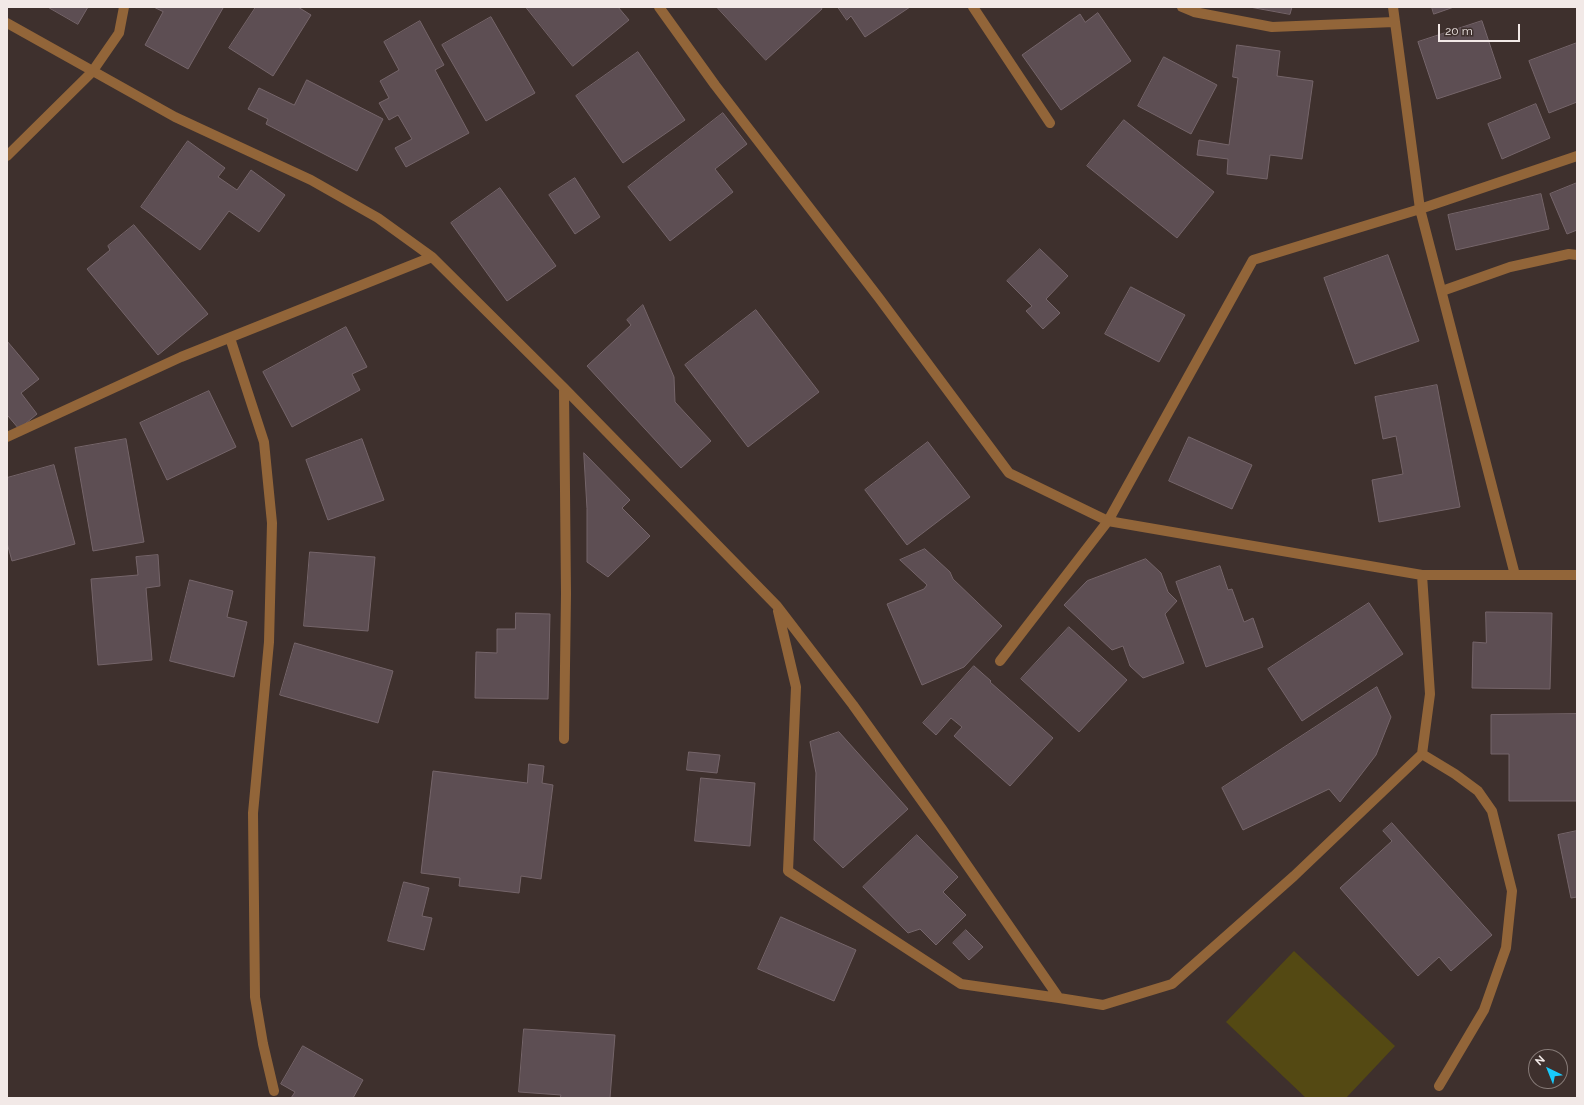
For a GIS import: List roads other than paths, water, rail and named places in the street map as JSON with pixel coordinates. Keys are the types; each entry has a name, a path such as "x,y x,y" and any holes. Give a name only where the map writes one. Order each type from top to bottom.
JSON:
{"street":[{"path":"7,156 92,72 119,33 124,7"},
{"path":"659,7 715,85 879,298 1009,473 1108,521 1422,575 1577,575"},
{"path":"973,7 1050,123"},
{"path":"1182,7 1194,12 1272,27 1394,22"},
{"path":"1392,7 1420,209 1515,575"},
{"path":"7,23 92,72 175,116 311,180 378,218 432,257 564,388 777,606 853,705 942,829 1059,998"},
{"path":"1000,661 1108,521 1254,260 1420,209 1577,156"},
{"path":"1442,290 1510,267 1570,254 1577,256"},
{"path":"7,437 181,357 432,257"},
{"path":"230,338 264,442 272,523 269,642 253,821 255,997 263,1044 274,1091"},
{"path":"564,388 566,594 564,739"},
{"path":"777,606 796,687 788,870 961,984 1103,1005 1172,984 1294,876 1422,754 1430,694 1422,575"},
{"path":"1422,754 1455,774 1478,791 1492,811 1512,891 1506,948 1484,1010 1439,1086"}]}
